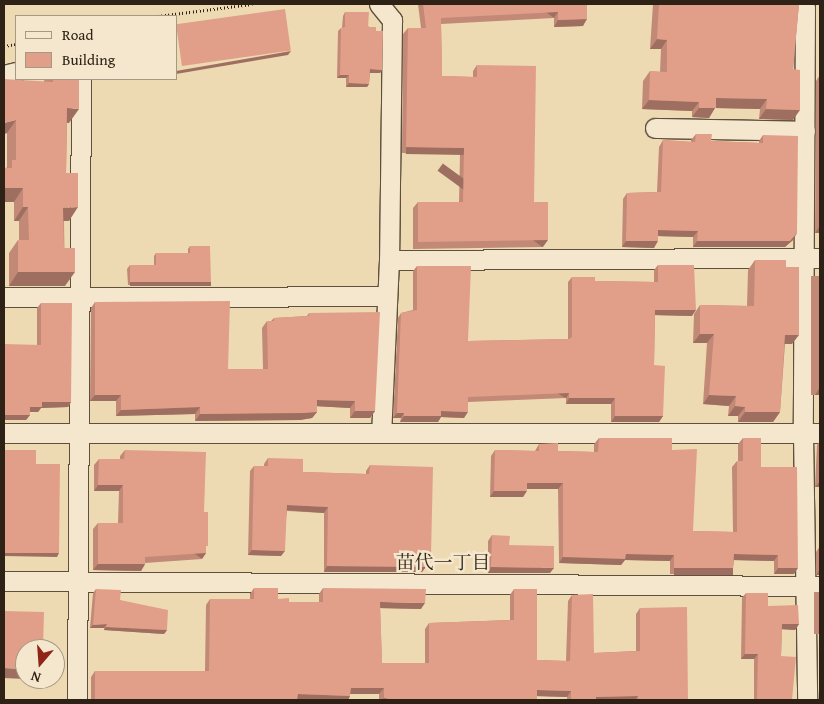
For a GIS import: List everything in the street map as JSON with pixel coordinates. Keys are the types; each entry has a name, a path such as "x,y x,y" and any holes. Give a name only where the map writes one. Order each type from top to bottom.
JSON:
{"street":[{"path":"379,4 392,20 389,260 381,433"},
{"path":"805,7 805,131 813,258 813,586 807,700"},
{"path":"77,700 81,80"},
{"path":"656,128 805,131"},
{"path":"389,260 813,258"},
{"path":"4,297 387,296"},
{"path":"4,433 812,433"},
{"path":"4,581 813,586"}],"path":[{"path":"166,15 252,4"}],"building":[{"path":"423,4 587,4 587,19 558,20 558,12 441,18 442,76 477,77 477,65 536,66 534,202 548,202 548,240 418,242 418,202 463,202 464,148 406,147 408,28 426,28"},
{"path":"659,4 799,4 793,69 800,70 800,110 766,109 767,99 716,98 716,108 699,108 699,102 649,100 650,71 667,72 667,40 657,39"},
{"path":"285,9 291,51 182,66 178,24"},
{"path":"345,12 369,12 368,27 376,27 376,31 383,31 382,70 370,69 369,84 349,83 349,75 340,75 341,28 345,27"},
{"path":"4,79 53,82 53,80 79,80 79,109 67,108 66,173 78,173 78,207 63,208 64,248 75,248 75,272 18,272 18,240 29,240 28,207 23,207 23,188 4,188 4,168 12,168 12,160 16,160 16,120 4,123"},
{"path":"696,134 712,134 711,141 763,143 763,135 798,136 797,233 790,241 697,241 698,231 658,230 658,241 626,241 627,193 661,192 663,140 695,142"},
{"path":"190,246 210,246 211,282 130,282 130,265 156,265 156,253 190,253"},
{"path":"755,260 786,260 786,267 799,267 799,335 785,335 780,412 745,412 745,407 735,406 736,396 709,395 714,334 700,334 700,305 754,306"},
{"path":"658,265 694,265 696,310 655,310 654,365 665,366 663,416 615,416 615,398 569,398 569,393 468,397 468,412 441,411 441,416 404,416 404,413 397,413 401,313 417,310 417,266 471,266 468,341 569,339 572,337 572,277 595,277 595,281 658,282"},
{"path":"230,301 228,369 268,369 267,321 274,321 274,318 309,316 309,313 380,312 375,411 355,411 355,401 317,400 317,412 304,413 200,414 200,407 121,410 121,395 95,395 95,302"},
{"path":"41,303 72,303 71,402 42,402 42,407 30,407 30,415 4,415 4,344 41,345"},
{"path":"599,438 672,438 672,450 697,449 693,531 737,532 737,461 743,461 743,438 761,438 761,467 797,467 798,568 778,568 778,555 734,554 733,568 674,568 674,555 626,554 625,559 563,557 563,483 527,483 527,491 494,491 495,450 539,451 539,444 558,443 558,451 598,452"},
{"path":"4,450 36,450 36,464 60,464 59,553 4,553"},
{"path":"125,450 206,452 204,512 208,512 208,546 206,546 206,553 145,557 145,564 98,564 98,523 123,523 123,485 98,485 99,459 124,459"},
{"path":"268,458 303,459 303,472 369,474 370,465 433,467 431,556 426,555 426,567 327,566 328,507 287,505 285,551 252,550 254,466 268,466"},
{"path":"492,535 510,536 509,545 554,546 554,568 491,567"},
{"path":"254,588 278,588 278,599 289,598 289,602 323,602 323,588 426,589 425,603 380,602 382,663 429,663 429,623 514,620 514,589 537,589 537,660 570,661 572,595 593,594 594,653 640,651 640,608 687,607 688,700 638,700 638,696 596,697 596,700 571,700 571,691 537,690 537,700 393,700 384,698 384,688 351,688 350,696 298,694 297,700 95,700 95,671 209,671 210,599 254,599"},
{"path":"96,589 121,590 120,600 168,610 167,630 106,627 107,624 93,625"},
{"path":"746,593 768,593 768,606 798,605 799,624 782,624 781,656 796,657 792,700 757,700 758,654 745,654"},
{"path":"4,611 44,612 43,639 15,639 15,669 4,668"}],"district":[{"name":"苗代一丁目","path":"443,563"}]}
